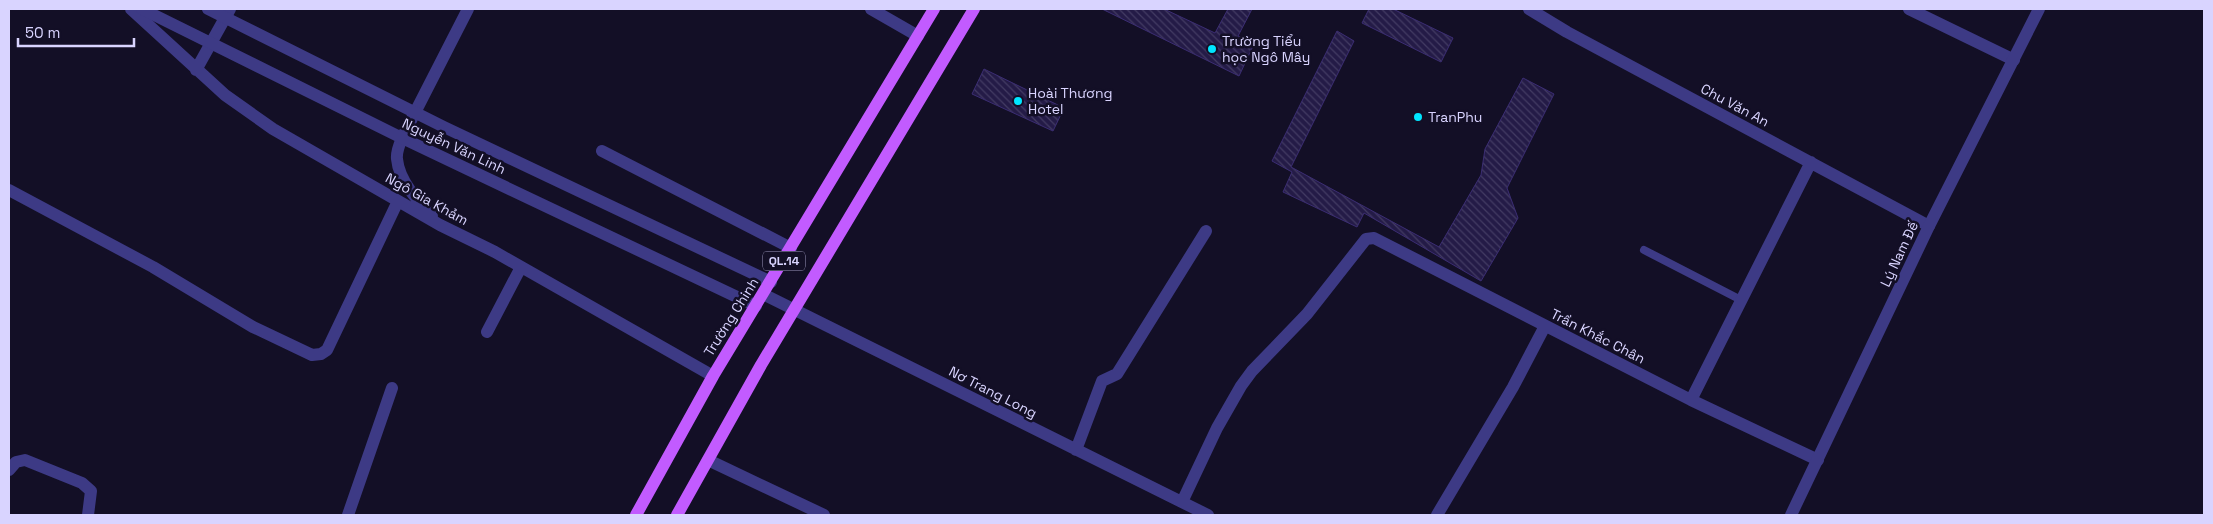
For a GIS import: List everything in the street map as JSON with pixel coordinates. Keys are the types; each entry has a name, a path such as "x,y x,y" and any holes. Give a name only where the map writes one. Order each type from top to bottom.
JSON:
{"main road":[{"name":"Trường Chinh","path":"636,515 713,376 934,9"},
{"name":"QL.14","path":"676,515 794,309 974,9"}],"street":[{"name":"Ngô Gia Khảm","path":"131,9 225,95 273,129 440,226 521,267 713,376"},
{"name":"Nguyễn Văn Linh","path":"142,9 402,138 756,306"},
{"name":"Nguyễn Văn Linh","path":"208,9 228,13 415,113 771,282"},
{"path":"440,226 406,184 397,158 402,138 468,9"},
{"path":"871,9 918,36"},
{"name":"Chu Văn An","path":"1529,9 1567,32 1929,226"},
{"path":"1909,9 2014,60"},
{"name":"Lý Nam Đế","path":"1791,515 1929,226 2039,9"},
{"path":"196,70 228,13"},
{"path":"602,151 791,248"},
{"path":"1690,400 1811,162"},
{"path":"9,190 153,268 253,327 312,354 321,354 327,350 398,201"},
{"path":"1076,450 1102,381 1117,374 1206,230"},
{"name":"Trần Khắc Chân","path":"1182,502 1217,428 1252,371 1307,314 1366,239 1374,238 1690,400 1818,460"},
{"path":"487,332 521,267"},
{"name":"Nơ Trang Long","path":"763,294 1208,515"},
{"path":"1437,515 1513,387 1545,326"},
{"path":"348,515 392,388"},
{"path":"9,470 16,462 25,460 82,483 91,491 88,515"},
{"path":"708,460 824,515"}],"lane":[{"path":"1644,250 1741,300"}],"building":[{"path":"1102,9 1164,9 1215,33 1228,9 1252,9 1238,36 1254,44 1239,76"},
{"path":"1369,9 1393,9 1453,38 1441,62 1362,23"},
{"path":"1337,31 1354,41 1291,167 1439,247 1481,175 1485,149 1523,78 1554,94 1507,188 1518,218 1481,281 1364,213 1357,227 1283,192 1292,172 1272,161"},
{"name":"Hoài Thương Hotel","path":"984,69 1064,108 1053,131 972,94"}],"place":[{"name":"Trường Tiểu học Ngô Mây","path":"1212,49"},
{"name":"Hoài Thương Hotel","path":"1018,101"},
{"name":"TranPhu","path":"1418,117"}]}
